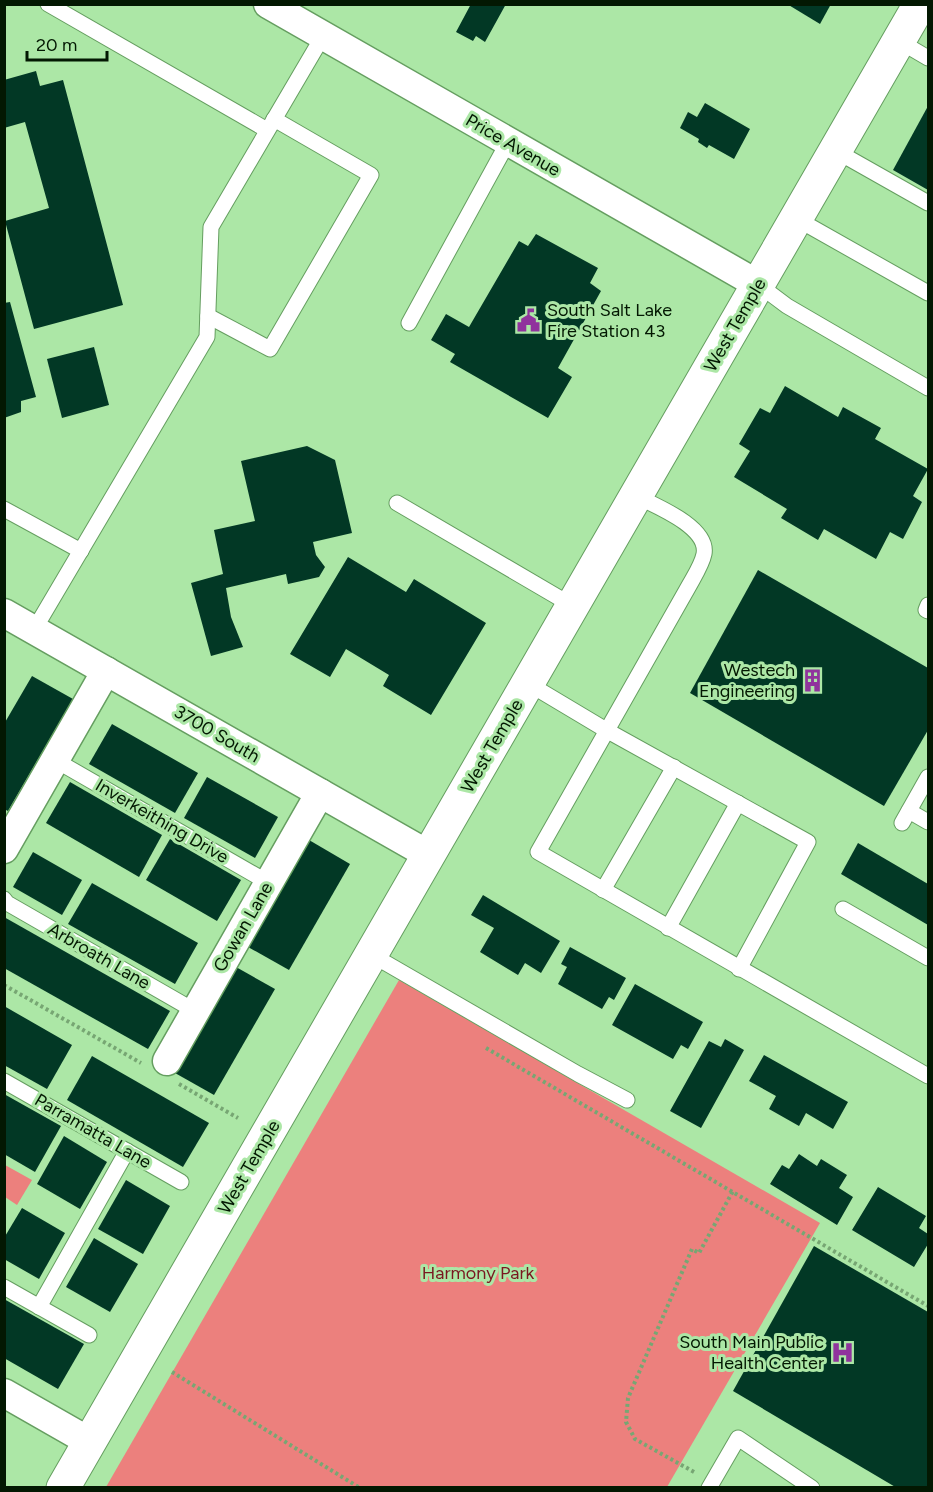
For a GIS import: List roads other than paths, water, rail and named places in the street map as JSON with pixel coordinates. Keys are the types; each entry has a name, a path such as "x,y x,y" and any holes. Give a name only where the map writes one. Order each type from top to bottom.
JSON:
{"street":[{"name":"Price Avenue","path":"268,4 759,285"},
{"name":"West Temple","path":"63,1488 920,5"},
{"name":"3700 South","path":"4,613 429,855"},
{"path":"4,849 106,671"},
{"name":"Gowan Lane","path":"164,1070 195,1011 320,793"},
{"path":"4,1393 90,1442"}],"lane":[{"path":"48,4 270,125 371,175 270,349 208,316"},
{"path":"34,630 207,336 211,227 323,36"},
{"path":"899,41 928,58"},
{"path":"409,323 508,142"},
{"path":"836,151 928,203"},
{"path":"797,219 928,293"},
{"path":"759,285 787,306 928,388"},
{"path":"636,496 685,522 701,537 705,553 690,585 537,852 928,1076"},
{"path":"397,503 573,606"},
{"path":"4,508 81,551"},
{"path":"928,605 926,610 928,611"},
{"path":"529,684 606,730 808,842 739,969"},
{"name":"Inverkeithing Drive","path":"56,760 269,883"},
{"path":"603,890 674,767"},
{"path":"928,777 906,817 928,822"},
{"path":"668,928 738,803"},
{"name":"Arbroath Lane","path":"4,899 7,903 195,1011"},
{"path":"843,909 928,958"},
{"path":"372,955 627,1100"},
{"name":"Parramatta Lane","path":"4,1081 181,1182"},
{"path":"39,1307 127,1151"},
{"path":"4,1287 89,1335"},
{"path":"709,1488 738,1438 812,1488"}],"place":[{"name":"South Salt Lake Fire Station 43","path":"529,320"},
{"name":"Westech Engineering","path":"813,680"},
{"name":"South Main Public Health Center","path":"842,1352"}],"park label":[{"name":"Harmony Park","path":"478,1273"}]}
